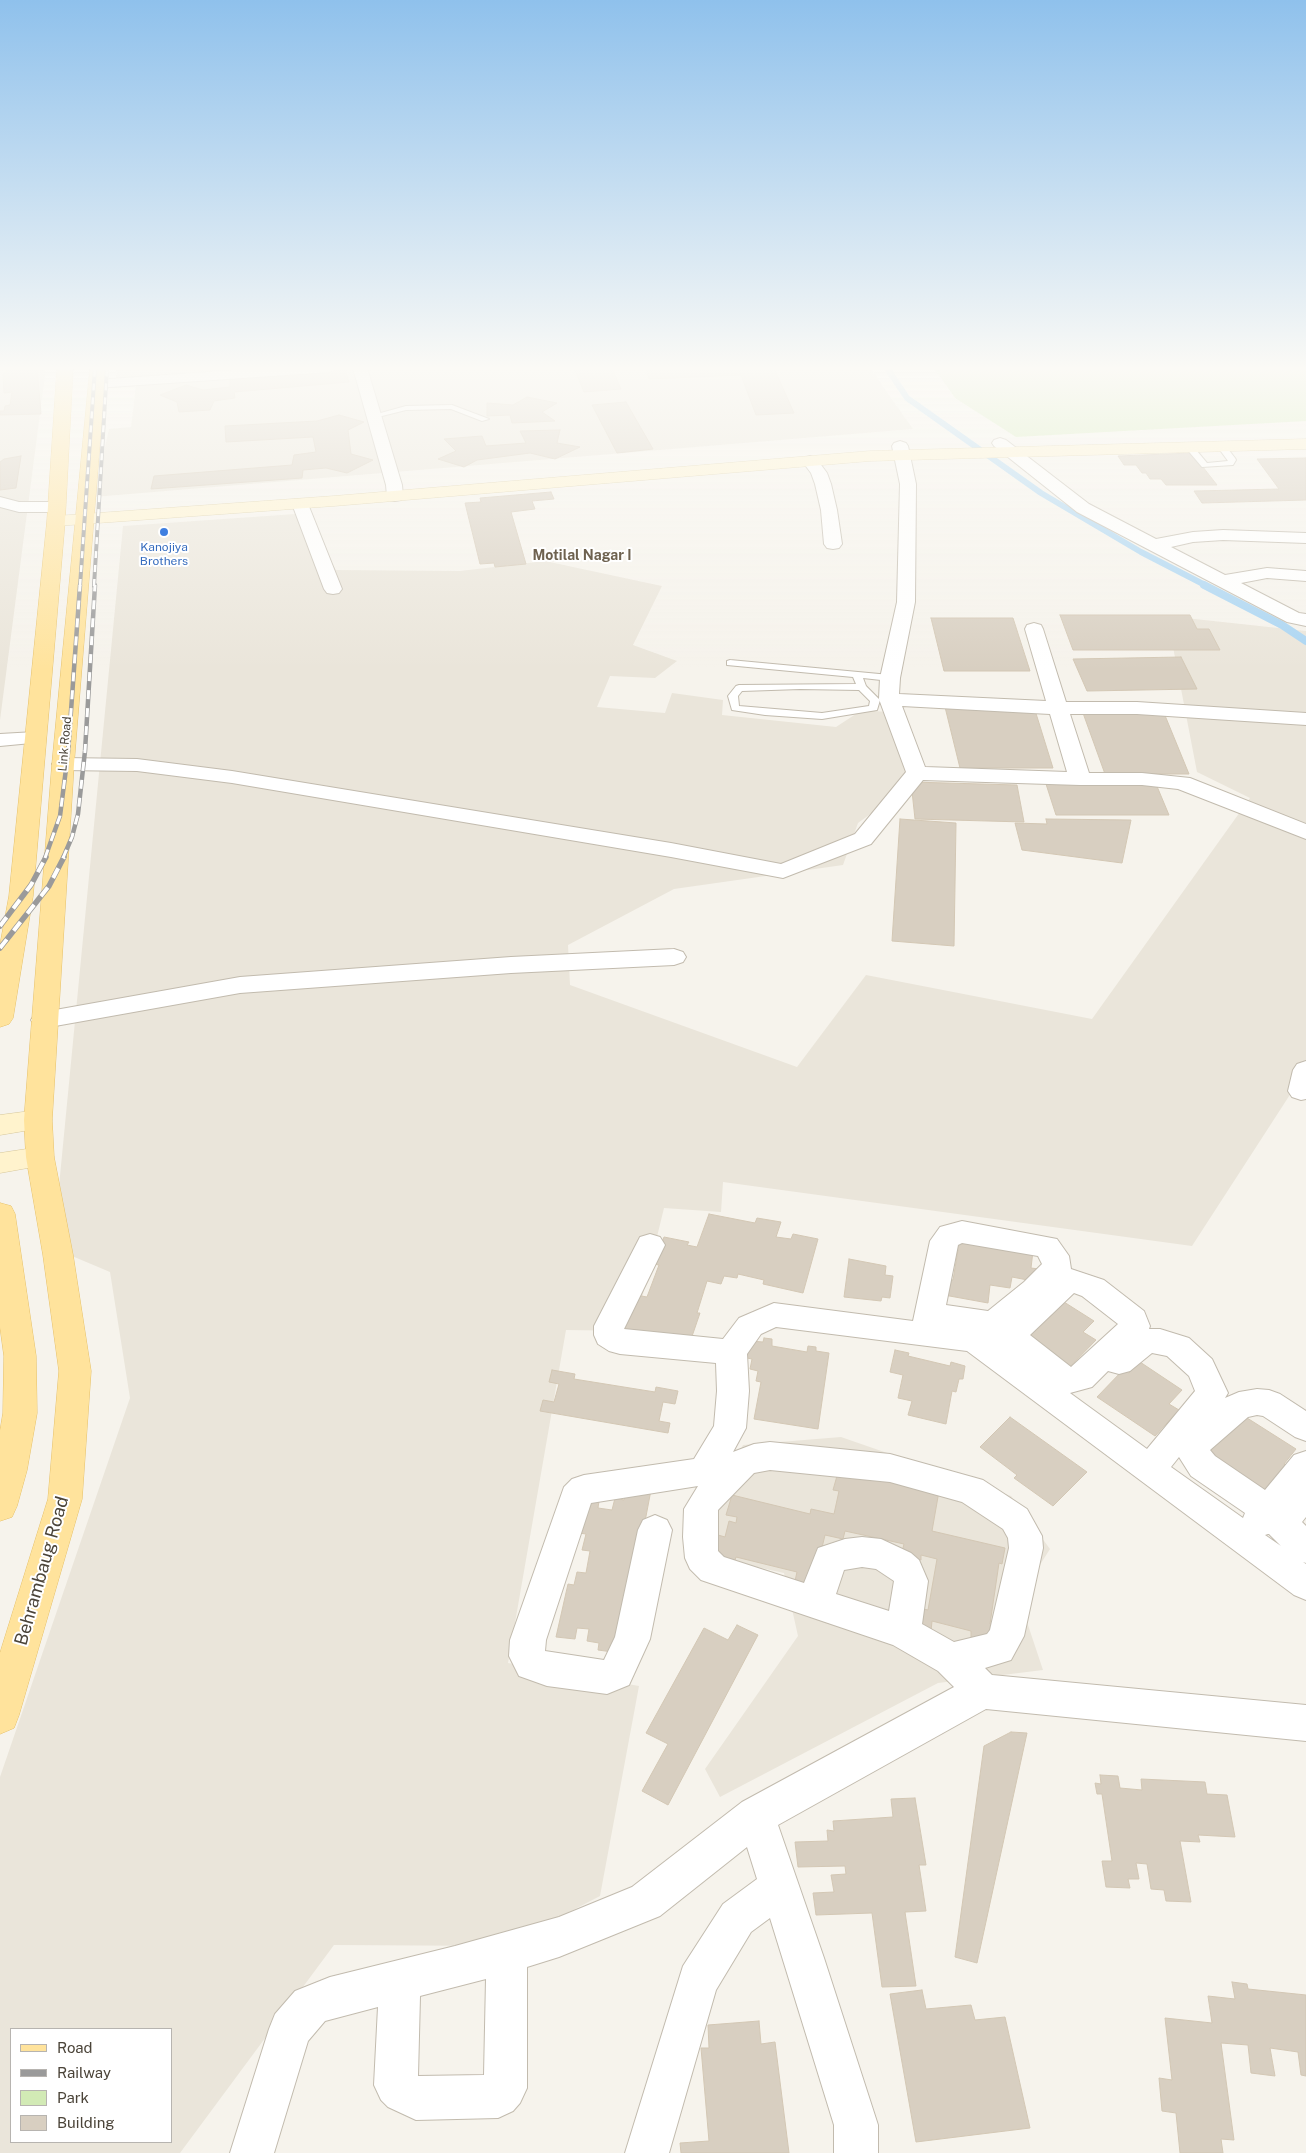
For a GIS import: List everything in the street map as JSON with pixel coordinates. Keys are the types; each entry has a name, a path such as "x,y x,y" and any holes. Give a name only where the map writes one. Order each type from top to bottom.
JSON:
{"main road":[{"path":"0,1018 21,896 59,468"},
{"name":"Link Road","path":"38,1120 63,764 90,468"},
{"name":"Behrambaug Road","path":"0,1715 65,1499 75,1372 58,1255 40,1157 38,1120"},
{"path":"1,1502 10,1470 20,1413 20,1356 2,1245"}],"street":[{"path":"388,468 394,491"},
{"path":"0,502 56,513 86,514 300,504 394,491 637,468"},
{"path":"86,514 706,468"},
{"path":"816,468 823,484 829,510 832,544"},
{"path":"905,468 908,484 906,602 890,678 888,699 917,773"},
{"path":"1029,468 1083,508 1294,618 1306,620"},
{"path":"300,504 333,589"},
{"path":"1153,545 1193,537 1223,535 1306,538"},
{"path":"1223,581 1267,573 1306,576"},
{"path":"1034,628 1080,779"},
{"path":"888,699 1058,708 1138,708 1306,719"},
{"path":"0,740 35,738"},
{"path":"63,764 136,765 232,777 671,850 783,871 863,839 917,773"},
{"path":"917,773 1080,779 1142,779 1182,783 1306,832"},
{"path":"44,1020 240,985 511,965 674,957"},
{"path":"0,1125 38,1120"},
{"path":"0,1163 40,1157"},
{"path":"927,1325 944,1241 950,1235 962,1232 1047,1247 1054,1256 1057,1267 992,1338"},
{"path":"650,1245 609,1326 609,1335 620,1342 731,1352"},
{"path":"655,1530 632,1640 616,1673 607,1677 547,1669 532,1664 527,1656 528,1640 576,1497 584,1489 687,1475 706,1469 730,1428 733,1391 731,1352 750,1326 774,1315 927,1325 992,1338 1067,1408 1306,1584"},
{"path":"1067,1408 1134,1348 1146,1341 1160,1341 1178,1347 1201,1368 1212,1393 1150,1470"},
{"path":"1306,1428 1269,1403 1258,1402 1239,1405 1194,1444 1192,1454 1203,1466 1274,1516 1306,1548"},
{"path":"951,1659 998,1648 1006,1636 1026,1548 1025,1536 1015,1519 972,1490 890,1468 770,1456 754,1458 742,1463 706,1500 701,1509 700,1537 702,1558 713,1569 903,1632 951,1659 983,1691"},
{"path":"1250,1543 1274,1516 1306,1465"},
{"path":"1274,1516 1306,1494"},
{"path":"815,1604 830,1559 845,1554 862,1552 881,1554 907,1571 911,1581 903,1632"},
{"path":"252,2153 290,2029 310,2006 330,1998 558,1937 646,1902 756,1816 983,1691 1306,1723"},
{"path":"756,1816 856,2125 856,2153"},
{"path":"647,2153 698,1981 737,1918 780,1886"},
{"path":"400,1980 396,2085 403,2092 416,2098 498,2096 505,2088 507,1952"}],"lane":[{"path":"730,663 890,678"},
{"path":"857,675 862,687 875,700 874,708 822,716 735,708 733,696 739,688 800,686 862,687"}],"shaded area":[{"path":"0,468 33,468 0,720"},
{"path":"100,468 438,468 94,497"},
{"path":"295,514 336,570 460,571 545,561 662,586 633,645 677,661 655,678 610,676 597,707 665,713 672,693 723,700 722,715 836,727 862,710 899,713 921,777 858,823 843,865 674,889 568,945 570,985 797,1067 866,975 1092,1019 1250,798 1197,772 1167,616 1306,631 1306,1093 1293,1090 1192,1246 723,1182 721,1212 664,1208 634,1331 566,1330 508,1663 639,1686 600,1896 504,1946 334,1945 180,2153 0,2153 0,1777 130,1398 110,1272 53,1248 123,526"},
{"path":"841,1437 1011,1496 1050,1549 1019,1598 1043,1670 938,1683 720,1797 705,1769 798,1636 784,1573 698,1554 722,1485 743,1445"}],"building":[{"path":"0,468 19,468 16,488 0,490"},
{"path":"248,468 321,468 303,470 302,478 151,489 154,476"},
{"path":"328,468 356,468 347,473"},
{"path":"1139,468 1204,468 1217,485 1166,485 1161,479 1150,479 1146,473 1142,473"},
{"path":"1264,468 1306,468 1306,500 1202,503 1194,491 1279,489"},
{"path":"551,492 554,499 532,501 535,509 511,512 526,564 495,567 494,563 480,564 465,503 481,502 480,498"},
{"path":"1060,615 1190,615 1197,629 1209,629 1220,650 1073,650"},
{"path":"931,618 1013,618 1030,671 944,671"},
{"path":"1181,657 1197,689 1087,691 1073,659"},
{"path":"945,707 1034,707 1053,768 960,768"},
{"path":"1083,713 1164,713 1189,774 1105,774"},
{"path":"911,782 1017,785 1024,822 915,819"},
{"path":"1046,784 1156,784 1169,815 1056,815"},
{"path":"900,819 956,823 954,946 892,941"},
{"path":"1046,819 1131,820 1122,863 1022,850 1015,823 1047,824"},
{"path":"709,1214 755,1223 757,1218 781,1222 776,1237 791,1239 793,1234 818,1239 803,1293 763,1284 764,1280 738,1274 737,1278 724,1276 721,1284 707,1281 697,1313 700,1313 688,1348 620,1333 636,1295 647,1297 659,1265 654,1264 664,1237 689,1242 687,1245 697,1247"},
{"path":"955,1238 1033,1251 1031,1268 1039,1269 1038,1282 1012,1277 1010,1288 990,1285 988,1303 944,1295 946,1279 953,1280 958,1250 953,1249"},
{"path":"849,1259 886,1266 885,1275 893,1276 890,1298 882,1297 881,1301 844,1297"},
{"path":"1064,1302 1094,1321 1083,1332 1096,1340 1064,1373 1019,1341 1041,1316 1047,1319"},
{"path":"764,1338 772,1339 772,1346 807,1352 808,1346 816,1347 816,1351 829,1353 818,1429 754,1419 761,1382 756,1381 758,1371 750,1369 752,1359 747,1358 750,1341 763,1342"},
{"path":"895,1350 909,1353 908,1356 950,1366 951,1362 965,1366 963,1379 959,1379 956,1392 952,1391 946,1424 908,1415 912,1401 898,1398 903,1375 890,1372"},
{"path":"1140,1362 1182,1390 1169,1404 1179,1410 1155,1436 1097,1397 1123,1370 1129,1373"},
{"path":"552,1370 575,1374 574,1379 655,1392 656,1387 678,1391 675,1404 663,1402 659,1421 670,1423 668,1433 540,1411 543,1400 554,1402 559,1384 549,1382"},
{"path":"1244,1416 1296,1449 1284,1464 1292,1470 1268,1498 1202,1453"},
{"path":"1010,1417 1087,1472 1053,1506 1014,1478 1017,1475 980,1447"},
{"path":"839,1469 916,1489 939,1491 932,1531 1005,1548 1002,1564 999,1563 990,1624 997,1625 994,1643 971,1637 971,1631 932,1621 931,1631 916,1628 919,1608 928,1610 937,1559 921,1555 921,1560 901,1556 904,1544 845,1531 843,1539 825,1535 813,1585 795,1581 797,1572 736,1557 733,1566 710,1560 718,1535 725,1537 729,1521 736,1523 737,1517 726,1515 732,1495 810,1514 811,1509 834,1514 839,1491 833,1490"},
{"path":"627,1487 651,1490 620,1653 598,1650 599,1643 587,1641 589,1629 577,1628 575,1639 556,1637 568,1584 574,1585 577,1572 586,1573 590,1551 582,1550 586,1534 579,1533 588,1493 600,1494 598,1508 612,1510 615,1498 624,1500"},
{"path":"737,1625 758,1635 668,1805 642,1791 668,1744 646,1733 704,1628 728,1640"},
{"path":"1011,1732 1027,1733 977,1963 955,1957 984,1746"},
{"path":"1100,1775 1118,1776 1120,1788 1142,1790 1141,1779 1205,1782 1207,1794 1227,1795 1235,1837 1198,1835 1200,1842 1180,1841 1191,1902 1166,1901 1164,1890 1151,1889 1147,1864 1136,1863 1139,1879 1128,1879 1130,1888 1106,1887 1102,1861 1112,1861 1102,1794 1097,1794 1095,1783 1101,1784"},
{"path":"915,1798 926,1865 919,1865 926,1911 905,1912 916,1986 882,1987 872,1913 816,1915 813,1893 834,1892 831,1875 846,1874 845,1866 798,1867 795,1842 828,1841 827,1830 834,1831 833,1821 893,1817 891,1799"},
{"path":"1232,1982 1247,1984 1248,1989 1306,1995 1306,2076 1301,2075 1298,2052 1270,2048 1275,2076 1251,2073 1248,2045 1221,2043 1234,2140 1221,2139 1223,2153 1180,2153 1176,2113 1162,2111 1159,2078 1172,2080 1165,2018 1212,2023 1208,1996 1235,1999"},
{"path":"922,1990 926,2009 971,2005 975,2020 1005,2017 1030,2128 916,2142 890,1994"},
{"path":"759,2021 761,2044 775,2042 789,2153 681,2153 680,2143 709,2141 701,2048 709,2048 708,2025"}],"waterway":[{"path":"1006,468 1041,493 1141,552 1207,586"},
{"path":"1204,585 1282,625 1306,641"}],"railway":[{"path":"80,586 88,468"},
{"path":"94,586 101,468"},
{"path":"45,858 60,816 68,753 80,585"},
{"path":"63,858 72,837 78,814 85,751 95,585"},
{"path":"0,926 31,885 46,857"},
{"path":"0,948 49,886 64,857"}],"place":[{"name":"Kanojiya Brothers","path":"164,532"}],"district":[{"name":"Motilal Nagar I","path":"582,556"}]}
